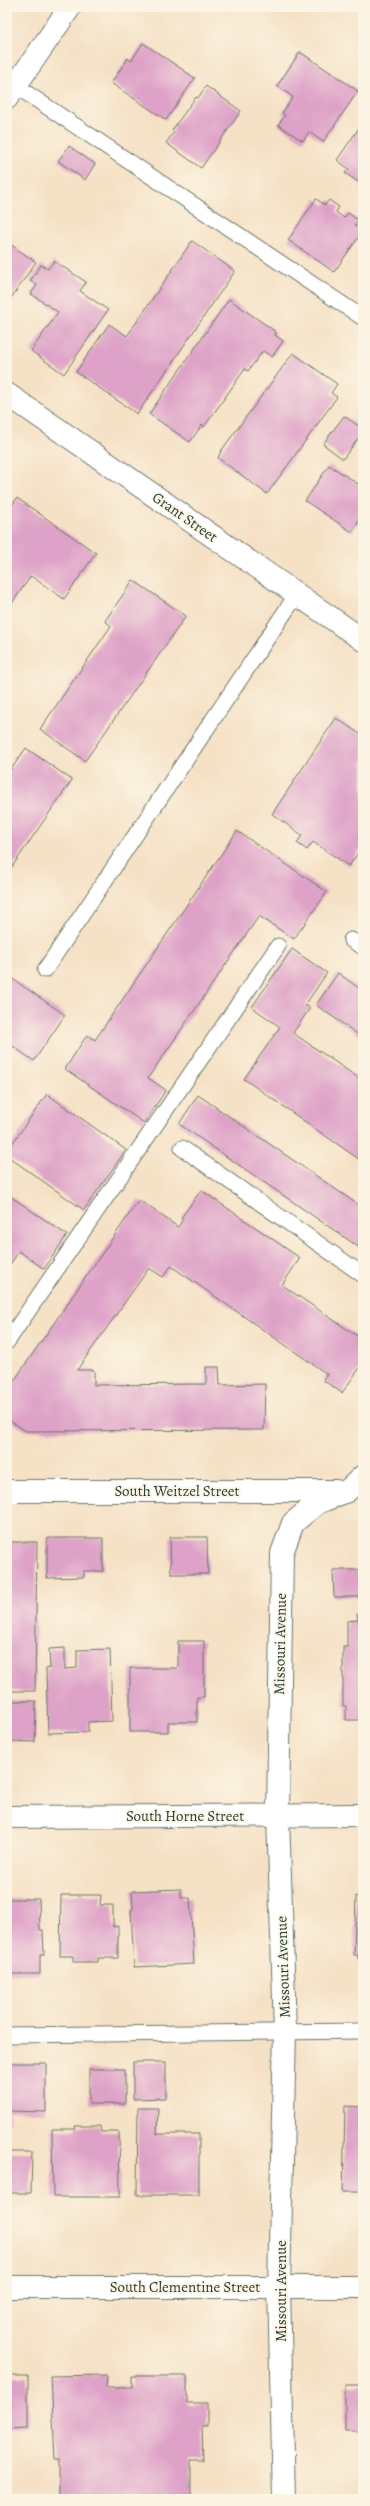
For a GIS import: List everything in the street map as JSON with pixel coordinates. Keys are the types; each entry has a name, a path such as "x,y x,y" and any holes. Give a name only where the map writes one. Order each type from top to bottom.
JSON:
{"street":[{"path":"11,92 70,7"},
{"name":"Grant Street","path":"7,394 363,640"},
{"name":"Missouri Avenue","path":"284,2499 279,2287 285,2030 278,1816 282,1553 293,1524 317,1503 347,1491 363,1476"},
{"name":"South Weitzel Street","path":"7,1491 347,1491"},
{"name":"South Horne Street","path":"7,1817 363,1815"},
{"name":"South Clementine Street","path":"7,2287 363,2287"}],"lane":[{"path":"11,92 363,318"},
{"path":"45,970 297,594"},
{"path":"7,1342 278,946"},
{"path":"182,1148 363,1275"},
{"path":"7,2035 285,2030 363,2031"}],"building":[{"path":"143,43 195,78 166,120 111,83 128,58 131,61"},
{"path":"300,52 358,91 323,142 309,132 303,141 278,125 285,115 282,113 293,97 277,86"},
{"path":"206,86 241,111 201,168 166,143 174,132 172,130"},
{"path":"363,122 363,181 361,184 345,173 349,169 337,160"},
{"path":"69,146 95,164 85,180 58,161"},
{"path":"316,199 325,205 329,200 339,207 336,212 344,218 348,213 358,220 354,225 363,231 334,272 288,240"},
{"path":"192,241 235,271 137,414 76,372 109,324 127,336"},
{"path":"7,242 36,262 7,304"},
{"path":"54,261 86,282 80,291 108,310 64,374 31,351 58,312 31,294 37,285 30,281 41,265 48,269"},
{"path":"229,299 276,332 275,335 283,341 272,357 263,351 248,371 245,369 204,427 202,425 190,442 149,414"},
{"path":"293,353 337,384 331,393 337,397 267,494 218,458 221,451"},
{"path":"344,416 363,429 363,432 343,459 323,444"},
{"path":"329,465 363,487 363,515 352,532 305,501"},
{"path":"17,498 96,553 64,599 31,576 7,610 7,512"},
{"path":"133,580 186,616 85,761 40,729 111,626 105,621"},
{"path":"336,718 363,736 363,846 349,866 313,842 307,850 297,843 302,835 272,814"},
{"path":"26,748 72,780 7,874 7,775"},
{"path":"237,831 327,892 294,939 259,916 148,1078 166,1090 144,1123 65,1069 87,1035 95,1040"},
{"path":"292,949 327,973 305,1005 310,1008 293,1033 363,1081 363,1162 244,1079 280,1027 252,1007"},
{"path":"338,973 363,991 363,1038 316,1005"},
{"path":"7,975 65,1015 34,1061 7,1042"},
{"path":"47,1094 126,1150 84,1210 7,1156 7,1151"},
{"path":"198,1095 363,1208 363,1250 179,1124"},
{"path":"201,1190 300,1258 282,1285 363,1340 363,1363 342,1393 323,1380 327,1374 171,1266 163,1277 149,1268 77,1370 94,1370 94,1385 206,1384 206,1367 219,1367 220,1385 265,1384 264,1430 26,1431 7,1419 7,1391 139,1200 178,1227 183,1219 181,1218"},
{"path":"7,1194 67,1235 44,1269 19,1251 7,1269"},
{"path":"170,1537 207,1537 208,1574 171,1574"},
{"path":"47,1538 103,1538 103,1571 84,1571 84,1577 47,1578"},
{"path":"7,1542 37,1542 35,1691 7,1691"},
{"path":"333,1570 363,1570 363,1597 334,1597"},
{"path":"357,1614 363,1614 363,1720 346,1720 346,1706 343,1706 343,1647 347,1647 347,1621 358,1620"},
{"path":"178,1641 204,1641 204,1697 197,1697 197,1722 168,1722 168,1732 130,1732 130,1668 178,1668"},
{"path":"65,1648 65,1669 77,1668 77,1650 110,1649 112,1721 88,1722 88,1732 48,1733 46,1669 50,1668 49,1649"},
{"path":"7,1701 36,1701 35,1742 7,1741"},
{"path":"181,1889 181,1898 190,1898 194,1964 134,1967 131,1910 133,1909 132,1891"},
{"path":"61,1895 101,1895 100,1905 113,1905 113,1927 118,1926 118,1958 98,1958 98,1962 73,1962 73,1956 60,1956"},
{"path":"356,1896 363,1896 363,1960 358,1959 358,1955 354,1955"},
{"path":"7,1899 39,1899 40,1930 43,1930 44,1954 40,1954 40,1974 7,1974"},
{"path":"133,2062 166,2062 166,2098 133,2099"},
{"path":"7,2063 46,2063 46,2112 9,2111 9,2122 7,2122"},
{"path":"89,2069 125,2069 125,2104 89,2104"},
{"path":"345,2106 363,2107 363,2192 343,2192"},
{"path":"138,2108 158,2108 157,2134 199,2134 199,2195 137,2195"},
{"path":"75,2126 100,2126 101,2132 119,2132 120,2197 53,2197 52,2129 76,2129"},
{"path":"7,2152 32,2152 31,2193 7,2193"},
{"path":"107,2375 106,2387 132,2387 132,2376 187,2376 187,2403 207,2403 207,2426 202,2426 203,2460 191,2460 191,2499 59,2499 59,2460 55,2460 51,2376"},
{"path":"7,2376 28,2376 28,2428 7,2429"},
{"path":"345,2385 363,2385 363,2455 359,2455 360,2431 345,2431"}]}
